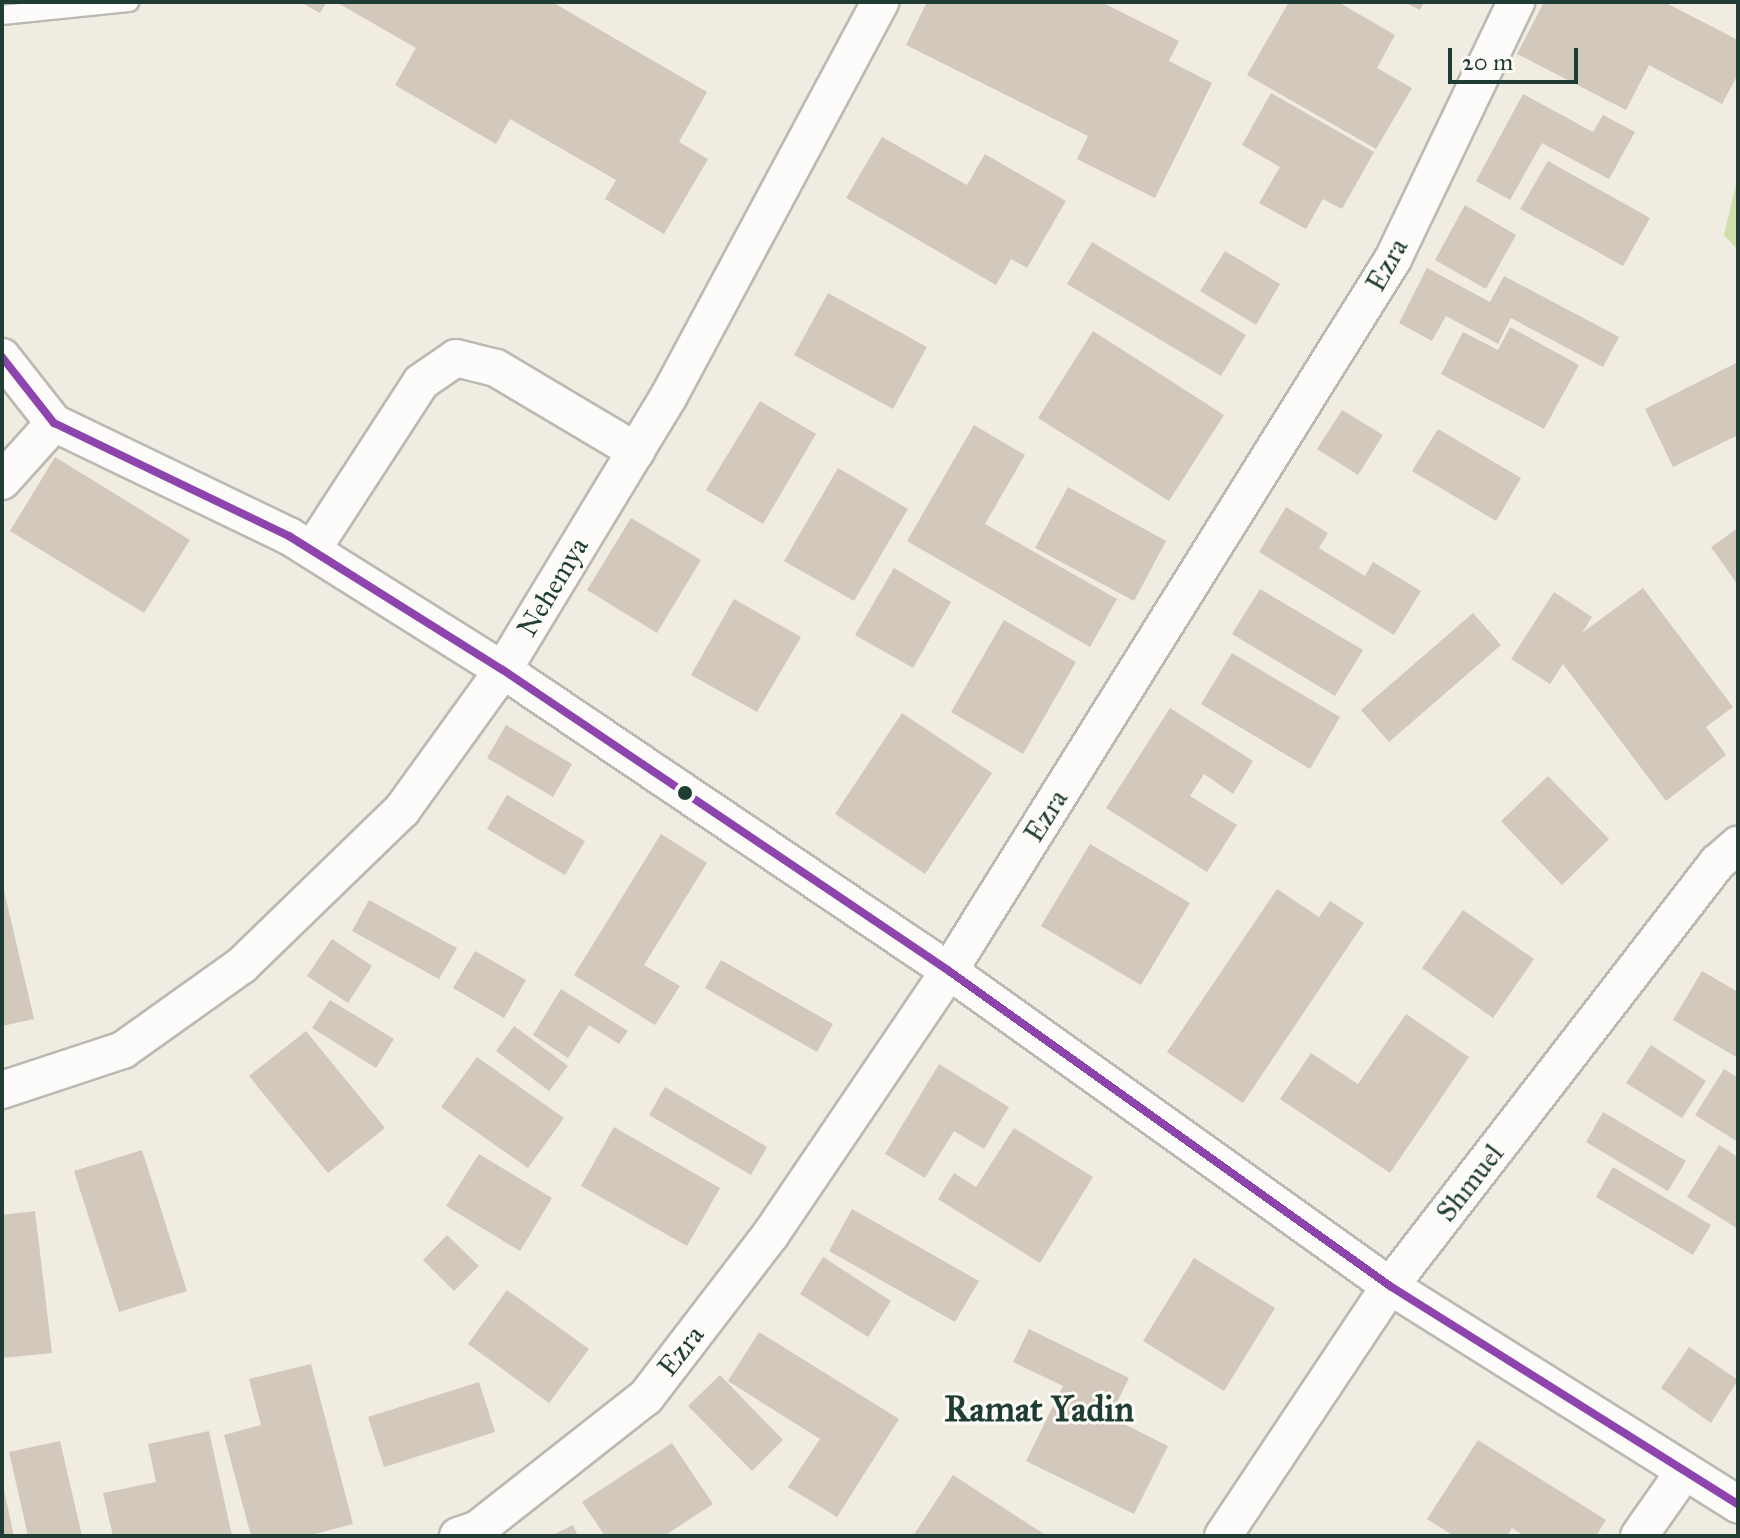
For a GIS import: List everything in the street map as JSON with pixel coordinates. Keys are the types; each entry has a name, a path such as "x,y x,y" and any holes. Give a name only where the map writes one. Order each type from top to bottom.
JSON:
{"street":[{"name":"Nehemya","path":"2,1090 123,1050 242,965 402,810 503,670 636,451 880,2"},
{"name":"Ezra","path":"458,1536 478,1529 646,1397 771,1234 949,971 1393,259 1516,2"},
{"path":"2,357 54,423 312,550 503,670 949,971 1390,1286 1738,1504"},
{"path":"312,550 421,382 456,358 496,368 636,451"},
{"path":"2,481 54,423"},
{"name":"Shmuel","path":"1223,1536 1390,1286 1717,863 1738,845"},
{"path":"1639,1536 1684,1472"}],"lane":[{"path":"2,15 129,2"}],"green space":[{"path":"1738,176 1738,250 1724,235"}],"building":[{"path":"300,2 327,2 320,13"},
{"path":"336,2 552,2 707,92 679,142 708,159 664,234 605,199 616,180 510,119 496,144 395,85 416,48"},
{"path":"927,2 1101,2 1179,41 1169,61 1212,83 1155,198 1077,159 1088,136 906,45"},
{"path":"1289,2 1338,2 1395,35 1377,68 1412,88 1376,149 1247,75"},
{"path":"1404,2 1424,2 1420,10"},
{"path":"1544,2 1664,2 1738,40 1738,74 1722,104 1649,65 1626,110 1517,54"},
{"path":"1271,93 1374,152 1342,209 1323,199 1306,229 1259,203 1280,167 1242,145"},
{"path":"1523,94 1593,132 1603,115 1635,132 1609,179 1542,143 1510,200 1476,181"},
{"path":"882,137 967,185 985,154 1066,201 1027,268 1011,259 996,285 846,198"},
{"path":"1548,161 1650,218 1623,266 1520,209"},
{"path":"1465,205 1516,235 1486,289 1435,260"},
{"path":"1092,242 1246,335 1221,376 1067,284"},
{"path":"1225,251 1280,284 1256,325 1200,291"},
{"path":"1427,268 1490,302 1504,276 1619,337 1603,367 1511,318 1498,344 1446,316 1432,341 1399,323"},
{"path":"828,293 927,347 893,409 794,355"},
{"path":"1510,327 1579,365 1544,429 1441,374 1463,332 1498,350"},
{"path":"1093,331 1224,415 1169,501 1038,418"},
{"path":"1738,362 1738,435 1673,467 1645,409"},
{"path":"760,401 816,434 763,524 706,490"},
{"path":"1342,410 1383,435 1358,475 1317,449"},
{"path":"974,425 1025,455 985,524 1117,599 1090,647 907,541"},
{"path":"1438,429 1521,478 1496,521 1412,471"},
{"path":"55,457 190,540 144,613 10,531"},
{"path":"838,468 908,509 854,601 784,561"},
{"path":"1068,487 1166,541 1134,601 1035,548"},
{"path":"1286,507 1328,533 1319,548 1365,576 1373,562 1421,591 1394,635 1259,552"},
{"path":"631,518 701,560 657,633 587,590"},
{"path":"1738,528 1738,585 1711,547"},
{"path":"894,568 951,602 913,668 855,635"},
{"path":"1643,588 1733,707 1706,727 1726,755 1666,801 1563,664 1550,684 1511,659 1554,592 1592,617 1582,633"},
{"path":"1260,589 1363,650 1335,696 1232,634"},
{"path":"734,599 801,637 757,712 691,675"},
{"path":"1473,613 1501,645 1389,742 1361,710"},
{"path":"1004,620 1076,662 1023,754 951,712"},
{"path":"1232,653 1340,717 1310,769 1201,704"},
{"path":"1170,708 1253,761 1233,794 1204,774 1190,796 1237,825 1207,872 1106,808"},
{"path":"902,713 992,773 925,874 835,814"},
{"path":"506,725 572,764 553,797 487,758"},
{"path":"1548,776 1609,839 1562,885 1501,821"},
{"path":"507,795 585,841 565,875 487,829"},
{"path":"661,834 707,863 644,965 680,986 655,1025 574,975"},
{"path":"1090,844 1190,903 1141,985 1041,926"},
{"path":"2,882 34,1019 2,1026"},
{"path":"1277,889 1319,917 1330,901 1364,923 1243,1103 1167,1052"},
{"path":"369,900 457,948 439,979 352,931"},
{"path":"1463,910 1534,959 1493,1018 1422,968"},
{"path":"332,939 372,966 348,1003 307,976"},
{"path":"475,951 526,980 504,1018 453,988"},
{"path":"721,960 833,1024 817,1052 705,988"},
{"path":"1702,971 1738,992 1738,1058 1673,1020"},
{"path":"561,989 628,1031 619,1044 589,1025 568,1058 533,1035"},
{"path":"330,1000 394,1039 376,1068 312,1028"},
{"path":"1406,1014 1469,1057 1390,1173 1280,1099 1311,1053 1358,1084"},
{"path":"514,1026 568,1066 549,1091 496,1051"},
{"path":"306,1031 385,1128 328,1173 249,1076"},
{"path":"1651,1045 1706,1081 1682,1118 1626,1083"},
{"path":"477,1057 564,1118 528,1168 441,1107"},
{"path":"939,1064 1009,1107 984,1149 954,1131 925,1178 885,1154"},
{"path":"1724,1069 1738,1078 1738,1142 1695,1115"},
{"path":"665,1087 767,1147 751,1175 649,1115"},
{"path":"1603,1112 1686,1161 1668,1191 1586,1142"},
{"path":"614,1127 720,1188 687,1246 581,1186"},
{"path":"1014,1128 1093,1177 1040,1263 938,1199 954,1173 976,1187"},
{"path":"1719,1145 1738,1157 1738,1229 1687,1197"},
{"path":"142,1150 187,1291 119,1312 74,1171"},
{"path":"479,1154 552,1198 520,1251 446,1206"},
{"path":"1613,1167 1711,1225 1693,1255 1596,1197"},
{"path":"852,1209 979,1281 955,1322 829,1251"},
{"path":"35,1211 52,1353 2,1358 2,1215"},
{"path":"447,1235 479,1266 454,1291 423,1260"},
{"path":"823,1257 891,1301 868,1337 800,1294"},
{"path":"1194,1258 1275,1308 1224,1391 1143,1341"},
{"path":"507,1290 589,1349 549,1403 468,1344"},
{"path":"1029,1329 1129,1378 1110,1417 1168,1446 1134,1514 1026,1461 1063,1386 1013,1362"},
{"path":"759,1332 899,1419 837,1517 788,1487 820,1439 728,1381"},
{"path":"1689,1347 1738,1380 1711,1423 1661,1388"},
{"path":"311,1364 353,1524 307,1536 251,1536 224,1435 261,1425 249,1379"},
{"path":"720,1375 783,1440 752,1471 688,1406"},
{"path":"479,1382 495,1432 384,1467 368,1417"},
{"path":"209,1431 232,1536 113,1536 103,1493 156,1482 148,1444"},
{"path":"1478,1440 1606,1520 1596,1536 1525,1536 1512,1528 1507,1536 1454,1536 1427,1519"},
{"path":"60,1441 82,1536 28,1536 9,1452"},
{"path":"672,1443 713,1504 664,1536 605,1536 582,1502"},
{"path":"953,1475 1047,1536 913,1536"},
{"path":"3,1486 14,1536 2,1536"},
{"path":"573,1525 578,1536 551,1536"}],"transit line":[{"path":"2,357 54,423 289,536 503,670 949,971 1390,1286 1738,1504"}],"district":[{"name":"Ramat Yadin","path":"1039,1410"}]}
